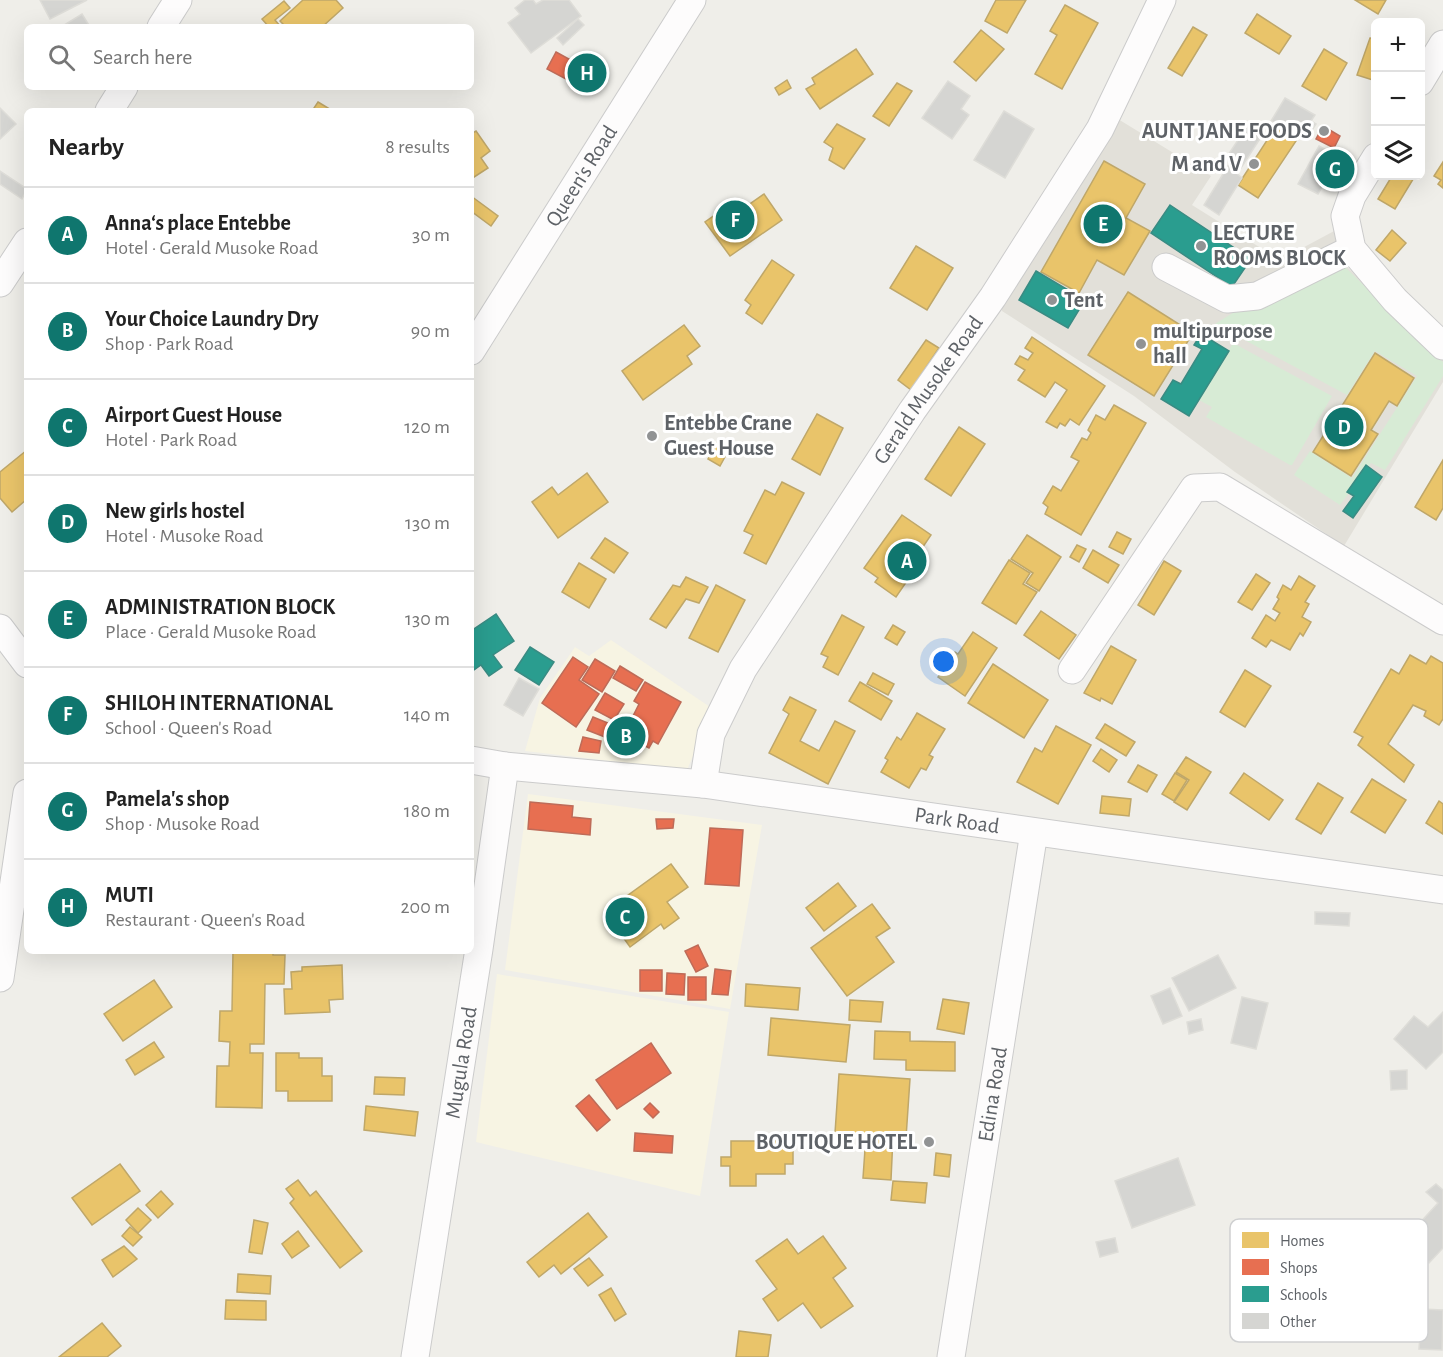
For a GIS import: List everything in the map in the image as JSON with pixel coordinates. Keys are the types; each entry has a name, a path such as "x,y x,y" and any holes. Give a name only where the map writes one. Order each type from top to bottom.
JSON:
{"street":[{"path":"163,24 178,0"},
{"name":"Queen's Road","path":"474,346 692,0"},
{"name":"Gerald Musoke Road","path":"702,784 711,734 743,669 912,411 993,297 1100,129 1162,0"},
{"path":"1425,74 1443,44"},
{"path":"111,108 122,90"},
{"path":"1371,165 1352,196 1345,216 1352,249 1395,300 1443,346"},
{"path":"0,283 24,247"},
{"path":"1166,267 1227,299 1257,296 1352,249"},
{"path":"1072,670 1194,488 1220,486 1443,621"},
{"path":"0,628 24,660"},
{"name":"Park Road","path":"474,761 505,766 702,784 1443,890"},
{"name":"Mugula Road","path":"415,1357 479,949 505,766"},
{"path":"0,978 24,814"},
{"name":"Edina Road","path":"951,1357 1034,832"}],"shaded area":[{"path":"1118,119 1211,176 1192,205 1280,260 1336,230 1347,267 1443,358 1443,382 1344,546 1235,472 1134,396 1002,311 1000,302"},
{"path":"611,640 713,709 687,770 525,751 540,698 575,647 589,656"},
{"path":"528,794 762,825 730,1009 505,970"},
{"path":"497,974 729,1012 700,1196 476,1142"}],"green space":[{"path":"1342,255 1346,268 1443,362 1443,376 1385,470 1371,463 1340,505 1294,475 1310,451 1352,478 1417,376 1375,351 1347,395 1215,324 1255,299"},
{"path":"1233,343 1332,396 1292,465 1206,417 1212,407 1199,400"}],"building: Homes":[{"path":"303,0 336,0 343,8 325,24 283,24 280,21"},
{"path":"996,0 1026,0 1007,33 985,21"},
{"path":"1355,0 1386,0 1378,14"},
{"path":"284,1 290,8 275,20 278,24 266,24 262,19"},
{"path":"1065,5 1098,23 1062,89 1035,74 1057,35 1050,31"},
{"path":"1257,14 1291,36 1279,54 1245,33"},
{"path":"1193,27 1207,35 1182,76 1168,68"},
{"path":"981,30 1004,49 976,81 954,62"},
{"path":"1370,38 1371,38 1371,79 1357,75"},
{"path":"856,49 873,74 820,109 806,89 815,84 812,78"},
{"path":"1324,49 1347,63 1326,100 1302,86"},
{"path":"787,80 791,88 779,95 775,88"},
{"path":"897,83 912,91 889,126 873,116"},
{"path":"318,102 328,108 314,108"},
{"path":"837,124 865,139 844,169 829,160 833,148 824,142"},
{"path":"1275,128 1296,141 1258,198 1238,185"},
{"path":"476,131 490,151 481,158 488,168 474,177 474,132"},
{"path":"1104,161 1145,184 1126,218 1150,231 1124,275 1097,260 1079,293 1041,272"},
{"path":"1443,162 1443,188 1438,184 1441,180 1434,176"},
{"path":"1390,180 1413,180 1395,209 1378,199"},
{"path":"764,194 782,220 730,256 705,222 735,201 741,210"},
{"path":"474,198 498,216 491,226 474,213"},
{"path":"1392,230 1406,243 1390,261 1376,250"},
{"path":"916,246 953,268 927,310 890,288"},
{"path":"772,260 794,275 762,324 746,313 751,305 745,300"},
{"name":"multipurpose hall","path":"1128,292 1193,333 1154,396 1088,355"},
{"path":"684,325 700,346 687,356 692,364 643,400 622,371"},
{"path":"1032,337 1105,386 1079,425 1070,419 1065,426 1060,423 1057,428 1046,422 1067,390 1055,382 1045,397 1018,380 1025,370 1015,364 1020,356 1028,360 1033,353 1025,348"},
{"path":"926,340 939,348 911,390 898,380"},
{"path":"1375,353 1414,378 1397,406 1389,401 1371,430 1378,434 1351,476 1313,452"},
{"path":"1114,405 1146,423 1081,535 1045,514 1048,507 1043,503 1053,486 1061,491 1079,461 1071,457 1082,438 1087,440 1091,433 1088,430 1096,415 1105,420"},
{"path":"817,414 843,428 820,475 792,459"},
{"path":"959,427 985,444 951,496 925,479"},
{"path":"720,438 732,444 720,466 708,459"},
{"path":"24,452 24,502 12,512 0,498 0,472"},
{"path":"1443,460 1443,508 1436,520 1415,507"},
{"path":"587,473 608,502 558,538 532,502 552,487 558,495"},
{"path":"782,482 804,493 766,564 744,553 753,535 744,531 765,490 775,495"},
{"path":"902,515 931,535 916,557 922,562 914,574 907,570 902,578 907,581 896,597 875,582 878,578 864,568"},
{"path":"1117,532 1131,539 1123,554 1109,547"},
{"path":"1027,535 1061,557 1039,591 1026,583 1033,573 1011,559"},
{"path":"605,538 628,553 614,573 591,558"},
{"path":"1077,545 1086,549 1079,562 1070,557"},
{"path":"1093,550 1119,565 1108,583 1083,568"},
{"path":"1009,560 1030,573 1023,584 1037,592 1016,624 982,603"},
{"path":"1164,561 1181,571 1154,615 1138,605"},
{"path":"579,563 606,579 589,608 562,592"},
{"path":"1256,574 1270,583 1252,610 1238,602"},
{"path":"1299,576 1315,586 1305,602 1309,604 1302,617 1311,622 1303,636 1300,633 1290,650 1271,640 1266,647 1252,638 1266,615 1275,621 1280,613 1273,609 1283,585 1291,590"},
{"path":"686,577 708,587 699,603 686,599 666,628 650,619 673,585 680,587"},
{"path":"716,585 745,600 718,652 689,638"},
{"path":"1041,611 1076,635 1059,659 1024,635"},
{"path":"842,615 864,627 838,675 823,667 828,657 821,654"},
{"path":"893,625 905,632 897,645 885,638"},
{"path":"973,632 997,648 965,696 938,677 955,652 958,654"},
{"path":"1111,646 1136,660 1112,704 1084,693"},
{"path":"1410,655 1426,664 1431,656 1443,663 1443,719 1439,725 1424,716 1426,711 1413,705 1388,744 1414,765 1404,782 1358,745 1363,737 1354,732 1391,669 1399,674"},
{"path":"993,664 1048,700 1024,738 968,703"},
{"path":"1245,670 1271,686 1245,727 1220,712"},
{"path":"873,673 894,684 888,695 867,684"},
{"path":"860,682 892,701 881,720 849,701"},
{"path":"790,697 816,710 800,741 819,751 835,721 855,731 828,784 769,753 789,714 783,710"},
{"path":"917,713 945,729 929,755 933,757 926,770 921,768 909,788 881,772 888,760 885,758 897,737 901,740"},
{"path":"1105,724 1135,742 1126,756 1096,738"},
{"path":"1056,726 1091,745 1058,804 1017,782 1035,748 1042,752"},
{"path":"1101,749 1117,760 1109,772 1093,761"},
{"path":"1186,757 1211,772 1187,810 1174,802 1189,780 1176,772"},
{"path":"1138,765 1157,775 1147,792 1128,782"},
{"path":"1175,773 1187,780 1174,801 1162,794"},
{"path":"1244,773 1283,800 1269,820 1230,793"},
{"path":"1372,779 1406,800 1385,833 1351,812"},
{"path":"1318,783 1343,798 1321,834 1296,819"},
{"path":"1102,796 1131,799 1129,816 1100,813"},
{"path":"1439,801 1443,804 1443,834 1426,823"},
{"path":"671,864 688,887 667,902 679,918 664,929 661,924 630,947 610,919 625,908 620,901"},
{"path":"838,883 856,906 824,931 806,908"},
{"path":"872,904 890,928 876,937 894,962 847,996 811,948"},
{"path":"233,954 285,955 284,984 265,984 264,1044 250,1044 250,1053 263,1053 262,1108 216,1107 217,1066 229,1066 230,1042 219,1041 220,1011 232,1011"},
{"path":"342,965 343,999 329,1000 330,1012 285,1014 284,989 292,989 291,972 302,971 302,967"},
{"path":"154,980 172,1007 123,1041 104,1014"},
{"path":"746,984 800,988 798,1010 745,1006"},
{"path":"943,999 969,1003 964,1034 937,1029"},
{"path":"850,1000 883,1002 881,1022 849,1020"},
{"path":"771,1018 850,1025 846,1062 768,1055"},
{"path":"875,1031 910,1032 910,1041 955,1042 955,1071 906,1070 906,1060 874,1059"},
{"path":"154,1042 164,1057 135,1075 126,1060"},
{"path":"276,1053 299,1053 299,1058 322,1058 322,1076 332,1076 332,1101 288,1101 288,1091 276,1091"},
{"path":"839,1074 910,1079 906,1138 893,1137 891,1180 863,1178 866,1135 835,1133"},
{"path":"375,1077 405,1078 404,1095 374,1094"},
{"path":"366,1106 418,1112 415,1136 364,1130"},
{"path":"731,1141 778,1141 778,1148 793,1148 793,1164 785,1164 785,1174 756,1174 756,1186 730,1186 730,1166 721,1166 721,1157 731,1157"},
{"path":"936,1153 951,1155 949,1177 934,1175"},
{"path":"120,1164 140,1191 92,1225 72,1198"},
{"path":"298,1180 310,1196 316,1191 362,1251 340,1268 290,1203 294,1199 286,1189"},
{"path":"893,1181 927,1183 925,1203 891,1200"},
{"path":"161,1191 173,1204 158,1218 146,1205"},
{"path":"138,1208 151,1220 138,1233 126,1220"},
{"path":"588,1213 607,1237 561,1274 554,1265 539,1277 527,1262"},
{"path":"254,1220 268,1223 262,1254 249,1252"},
{"path":"130,1227 142,1237 133,1246 122,1236"},
{"path":"298,1231 309,1246 292,1258 282,1244"},
{"path":"823,1236 846,1268 833,1278 853,1306 821,1328 803,1303 778,1321 763,1299 777,1289 756,1261 787,1239 798,1254"},
{"path":"124,1246 137,1259 113,1277 102,1260"},
{"path":"589,1258 603,1275 588,1286 574,1269"},
{"path":"238,1274 271,1276 270,1294 237,1292"},
{"path":"611,1288 626,1314 615,1321 599,1295"},
{"path":"226,1300 266,1301 266,1320 225,1319"},
{"path":"102,1323 121,1346 107,1357 59,1357"},
{"path":"739,1331 771,1335 768,1357 736,1357"}],"building: Shops":[{"path":"556,52 589,70 581,87 547,69"},
{"path":"1323,126 1340,136 1334,148 1316,139"},
{"path":"573,657 588,667 579,680 599,694 576,727 542,703"},
{"path":"595,659 615,671 602,692 582,680"},
{"path":"620,666 643,680 636,691 613,678"},
{"path":"645,682 681,702 658,744 653,741 649,748 633,740 643,722 633,716 639,704 634,701"},
{"path":"605,693 624,704 614,720 595,710"},
{"path":"593,717 613,725 605,737 587,730"},
{"path":"583,737 601,741 599,753 579,751"},
{"path":"530,802 573,806 572,817 591,819 590,835 528,829"},
{"path":"656,819 674,819 673,828 657,829"},
{"path":"710,828 743,830 739,886 705,884"},
{"path":"698,945 708,966 696,972 685,951"},
{"path":"715,969 731,971 728,995 712,994"},
{"path":"640,970 662,970 662,991 640,991"},
{"path":"667,973 685,974 684,995 666,994"},
{"path":"688,977 706,977 706,1000 688,1000"},
{"path":"651,1043 671,1073 617,1109 596,1080"},
{"path":"589,1095 610,1120 597,1131 576,1106"},
{"path":"650,1103 659,1112 653,1118 644,1109"},
{"path":"635,1133 673,1136 672,1153 634,1151"}],"building: Schools":[{"name":"LECTURE ROOMS BLOCK","path":"1170,205 1251,259 1232,287 1151,233"},
{"name":"Tent","path":"1036,271 1085,300 1068,328 1019,300"},
{"path":"1201,334 1229,351 1189,416 1161,399 1173,380 1181,384 1202,349 1194,345"},
{"path":"1366,465 1382,477 1353,518 1343,511 1354,496 1347,492"},
{"path":"496,614 514,641 493,655 502,667 489,676 481,665 474,670 474,629"},
{"path":"530,647 554,662 539,685 515,670"}],"building: Other":[{"path":"40,0 87,0 50,19"},
{"path":"525,0 533,0 536,4 543,0 569,0 581,16 531,53 508,23 520,14 515,8"},
{"path":"82,14 88,24 66,24"},
{"path":"578,19 584,25 563,45 557,38"},
{"path":"948,81 970,96 961,109 969,115 952,139 922,118"},
{"path":"1285,98 1315,115 1311,121 1316,124 1306,139 1271,121"},
{"path":"0,108 16,124 0,139"},
{"path":"1004,111 1034,129 1005,178 974,160"},
{"path":"1248,125 1263,134 1241,168 1226,158"},
{"path":"1319,146 1339,157 1318,194 1298,184"},
{"path":"1228,166 1242,178 1219,215 1204,205"},
{"path":"0,171 24,187 22,199 0,184"},
{"path":"519,678 539,689 523,716 504,705"},
{"path":"1315,912 1350,913 1349,926 1315,924"},
{"path":"1218,955 1236,988 1189,1011 1172,978"},
{"path":"1170,988 1182,1016 1163,1024 1151,996"},
{"path":"1242,997 1268,1003 1256,1049 1231,1043"},
{"path":"1443,1012 1443,1052 1426,1069 1394,1039 1414,1016 1428,1027"},
{"path":"1201,1019 1203,1030 1189,1034 1187,1022"},
{"path":"1407,1070 1407,1089 1391,1090 1390,1071"},
{"path":"1178,1158 1195,1205 1132,1228 1115,1181"},
{"path":"1436,1184 1443,1190 1443,1248 1429,1263 1428,1219 1423,1219 1438,1203 1426,1192"},
{"path":"1115,1238 1118,1252 1100,1257 1096,1242"},
{"path":"1428,1309 1443,1310 1442,1350 1419,1349 1420,1342 1428,1342"}],"place":[{"name":"MUTI","path":"587,73"},
{"name":"AUNT JANE FOODS","path":"1324,131"},
{"name":"M and V","path":"1254,164"},
{"name":"Pamela's shop","path":"1335,169"},
{"name":"SHILOH INTERNATIONAL","path":"735,220"},
{"name":"ADMINISTRATION BLOCK","path":"1103,224"},
{"name":"LECTURE ROOMS BLOCK","path":"1201,246"},
{"name":"Tent","path":"1052,300"},
{"name":"multipurpose hall","path":"1141,344"},
{"name":"New girls hostel","path":"1344,427"},
{"name":"Entebbe Crane Guest House","path":"652,436"},
{"name":"Anna‘s place Entebbe","path":"907,561"},
{"name":"Your Choice Laundry Dry","path":"626,736"},
{"name":"Airport Guest House","path":"625,917"},
{"name":"BOUTIQUE HOTEL","path":"929,1142"}]}
